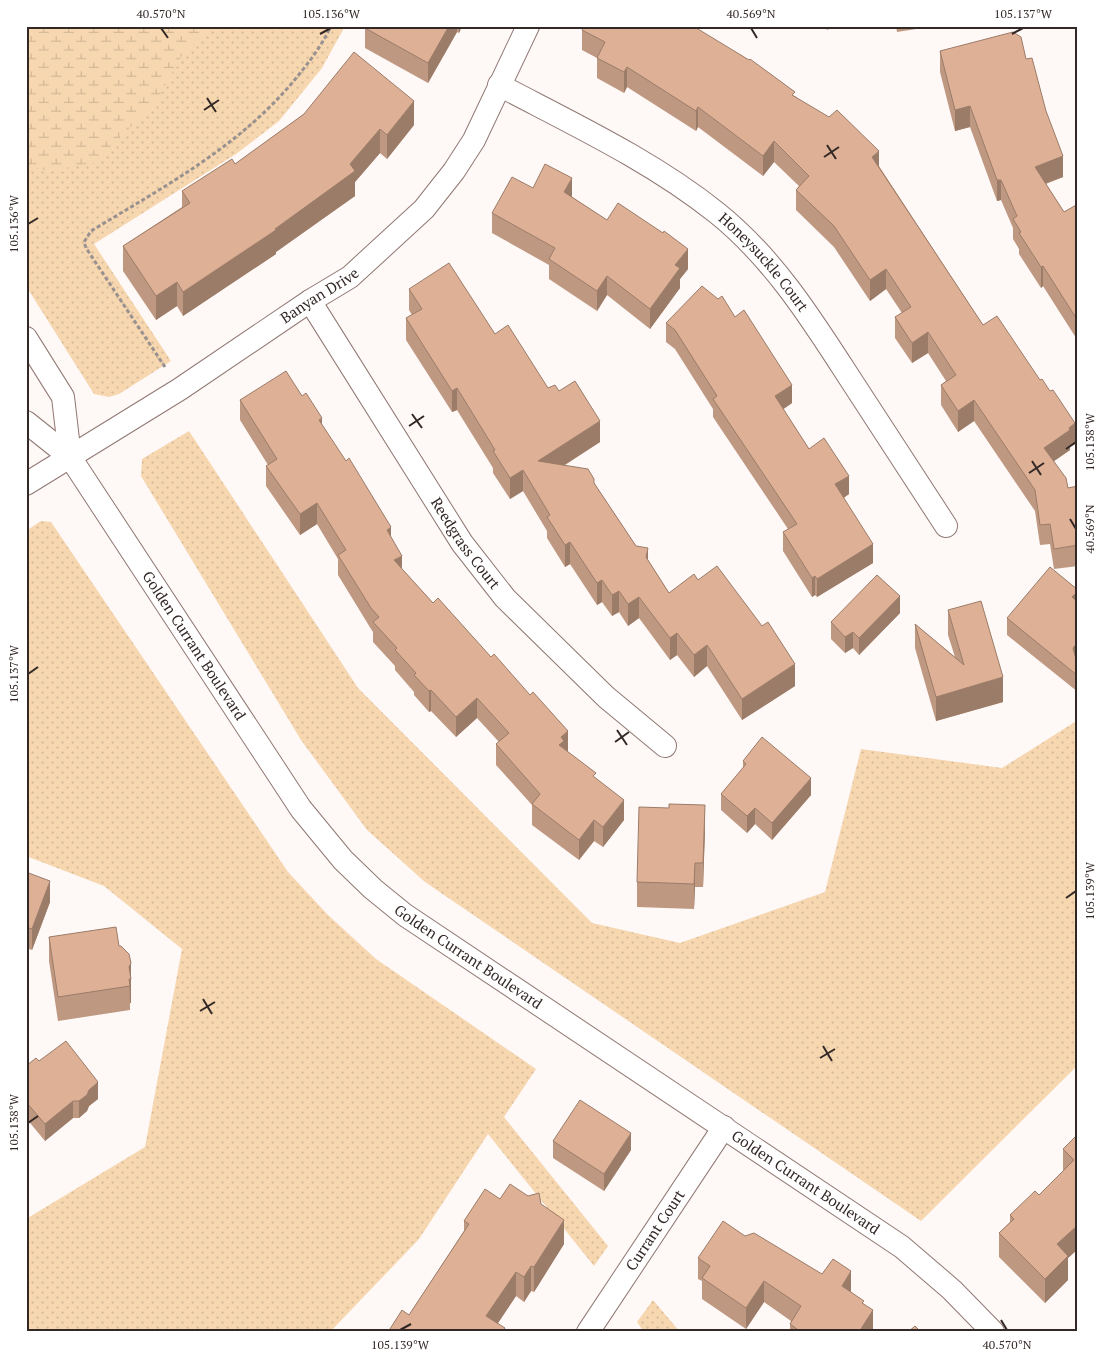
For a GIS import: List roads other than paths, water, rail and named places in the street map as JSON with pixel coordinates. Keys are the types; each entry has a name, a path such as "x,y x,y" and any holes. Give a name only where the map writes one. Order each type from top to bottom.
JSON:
{"street":[{"name":"Banyan Drive","path":"26,484 180,389 310,301 350,277 424,210 454,171 474,140 528,26"},
{"name":"Honeysuckle Court","path":"499,85 607,142 682,188 718,214 755,248 788,285 946,526"},
{"name":"Reedgrass Court","path":"310,301 462,543 505,598 606,697 665,746"},
{"name":"Golden Currant Boulevard","path":"26,338 63,397 70,457"},
{"name":"Golden Currant Boulevard","path":"26,422 70,457 301,809 343,860 373,889 405,915 902,1247 952,1290 994,1332"},
{"name":"Currant Court","path":"588,1332 724,1127"}]}
